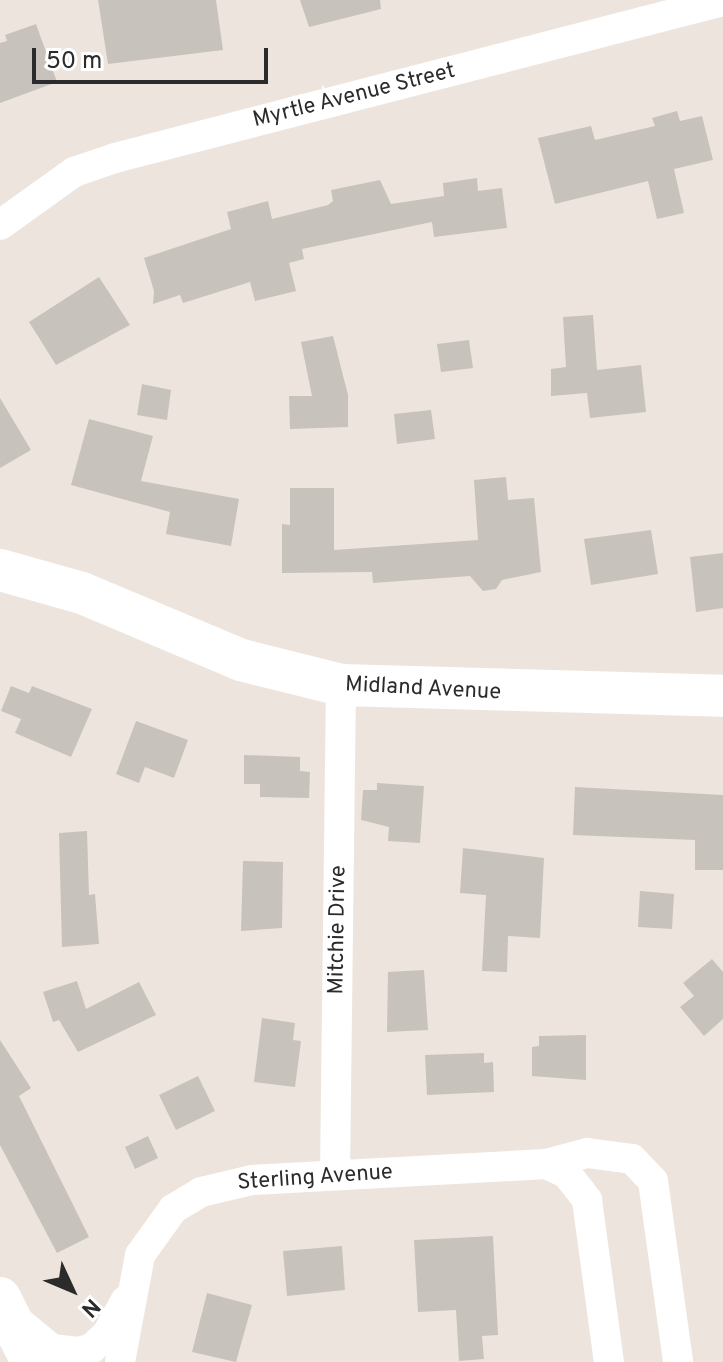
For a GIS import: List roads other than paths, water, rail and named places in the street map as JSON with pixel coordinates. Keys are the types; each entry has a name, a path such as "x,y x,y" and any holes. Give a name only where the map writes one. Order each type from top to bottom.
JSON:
{"street":[{"name":"Myrtle Avenue Street","path":"0,225 74,172 115,158 723,1"},
{"name":"Midland Avenue","path":"0,570 82,593 241,660 341,685 723,696"},
{"name":"Mitchie Drive","path":"335,1175 341,685"},
{"name":"Sterling Avenue","path":"2,1302 35,1341 52,1349 79,1352 92,1348 107,1334 157,1227 173,1209 201,1192 252,1180 546,1164 587,1153 618,1155 632,1159 653,1181 678,1362"},
{"path":"546,1164 567,1174 587,1200 609,1362"},
{"name":"Sterling Avenue","path":"120,1362 133,1281"},
{"path":"2,1302 32,1362"}]}
